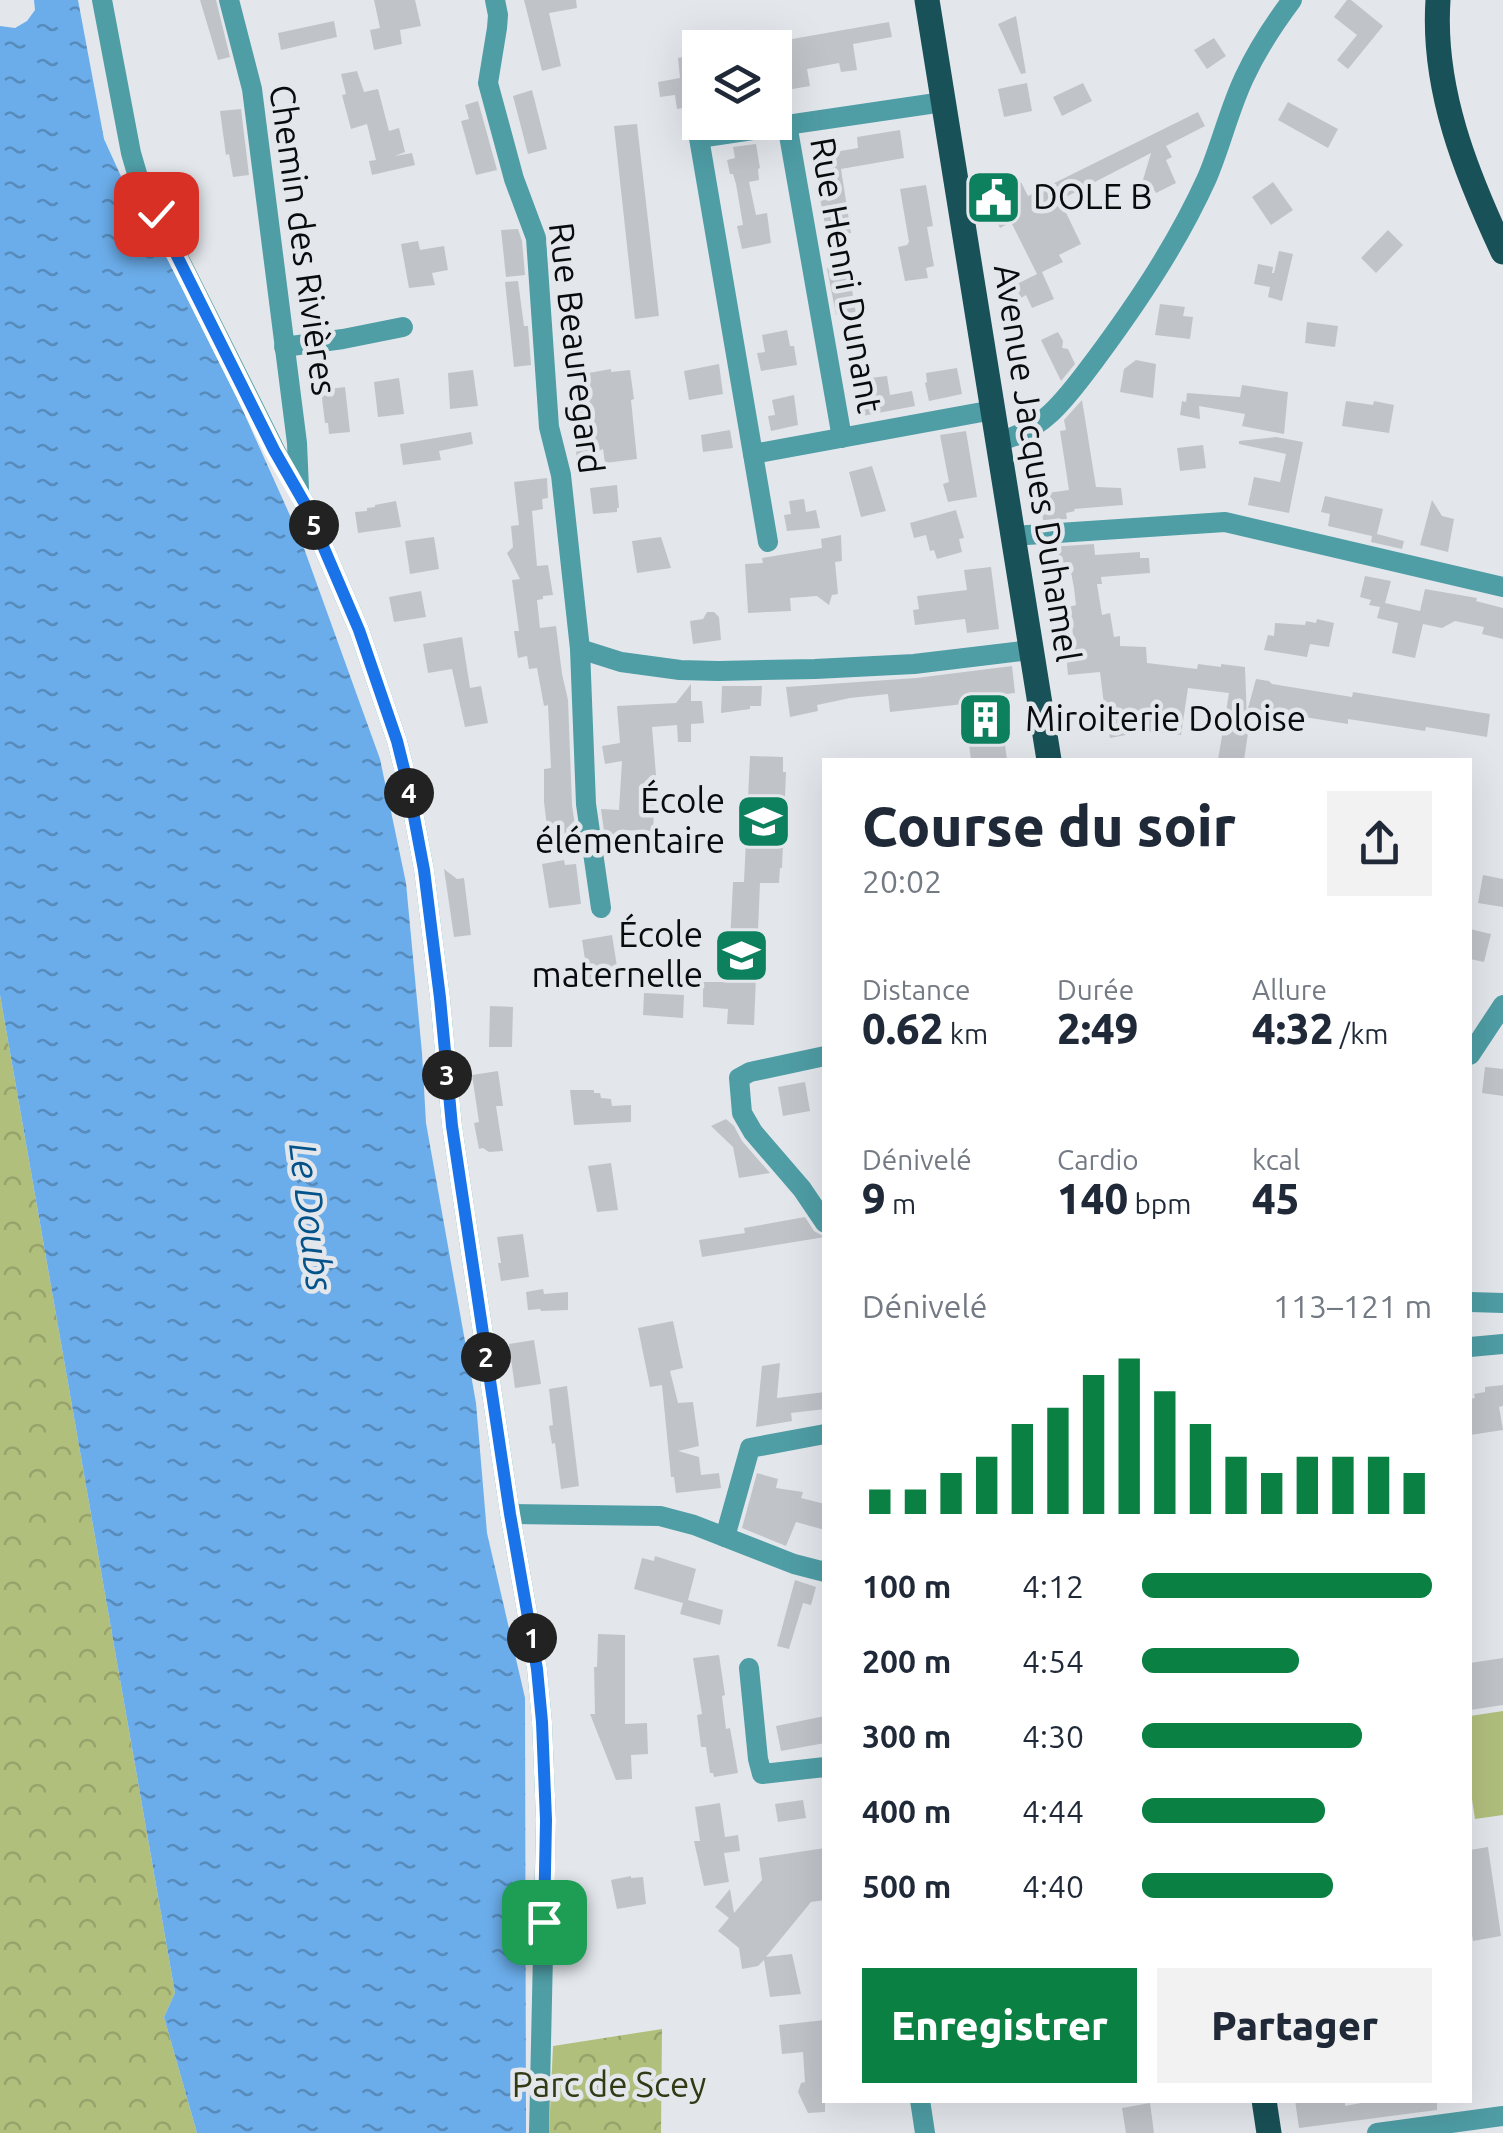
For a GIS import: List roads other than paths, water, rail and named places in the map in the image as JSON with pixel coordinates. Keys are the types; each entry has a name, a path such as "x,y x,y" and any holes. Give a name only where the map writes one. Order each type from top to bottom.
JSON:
{"main road":[{"name":"Avenue Jacques Duhamel","path":"927,0 1049,758"},
{"path":"1438,0 1440,57 1456,141 1503,252"},
{"path":"1265,2103 1270,2133"}],"street":[{"path":"102,0 138,177 274,450 299,491 359,630 408,785 424,870 452,1126 537,1669 546,1837 539,2133"},
{"name":"Chemin des Rivières","path":"229,0 252,89 297,443 299,491"},
{"name":"Rue Beauregard","path":"496,0 497,28 488,83 514,179 536,238 549,427 561,475 580,649 586,804 601,908"},
{"path":"998,442 1024,434 1054,412 1148,288 1207,177 1245,76 1292,0"},
{"name":"Rue Henri Dunant","path":"792,123 943,102"},
{"name":"Rue Henri Dunant","path":"699,140 768,542"},
{"name":"Rue Henri Dunant","path":"790,140 842,438"},
{"path":"284,347 403,327"},
{"name":"Rue Henri Dunant","path":"753,454 993,410"},
{"path":"1012,536 1225,522 1503,588"},
{"path":"580,649 621,662 718,671 914,664 1030,650"},
{"path":"1472,1053 1503,1005"},
{"path":"822,1057 750,1072 740,1078 742,1114 822,1219"},
{"path":"1472,1302 1503,1303"},
{"path":"1472,1347 1503,1344"},
{"path":"725,1536 750,1448 822,1435"},
{"path":"510,1514 660,1516 694,1524 822,1571"},
{"path":"749,1668 762,1774 822,1767"},
{"path":"920,2103 925,2133"},
{"path":"1377,2133 1503,2116"}],"water":[{"name":"Le Doubs","path":"34,0 78,0 104,139 222,364 301,540 380,759 406,883 426,1123 476,1403 487,1533 525,1698 526,2133 197,2133 164,2017 175,1993 0,995 0,26 15,28 27,21 35,10"}],"place":[{"name":"DOLE B","path":"994,197"},
{"name":"Miroiterie Doloise","path":"986,719"},
{"name":"École élémentaire","path":"764,821"},
{"name":"École maternelle","path":"742,955"}],"park label":[{"name":"Parc de Scey","path":"609,2085"}]}
